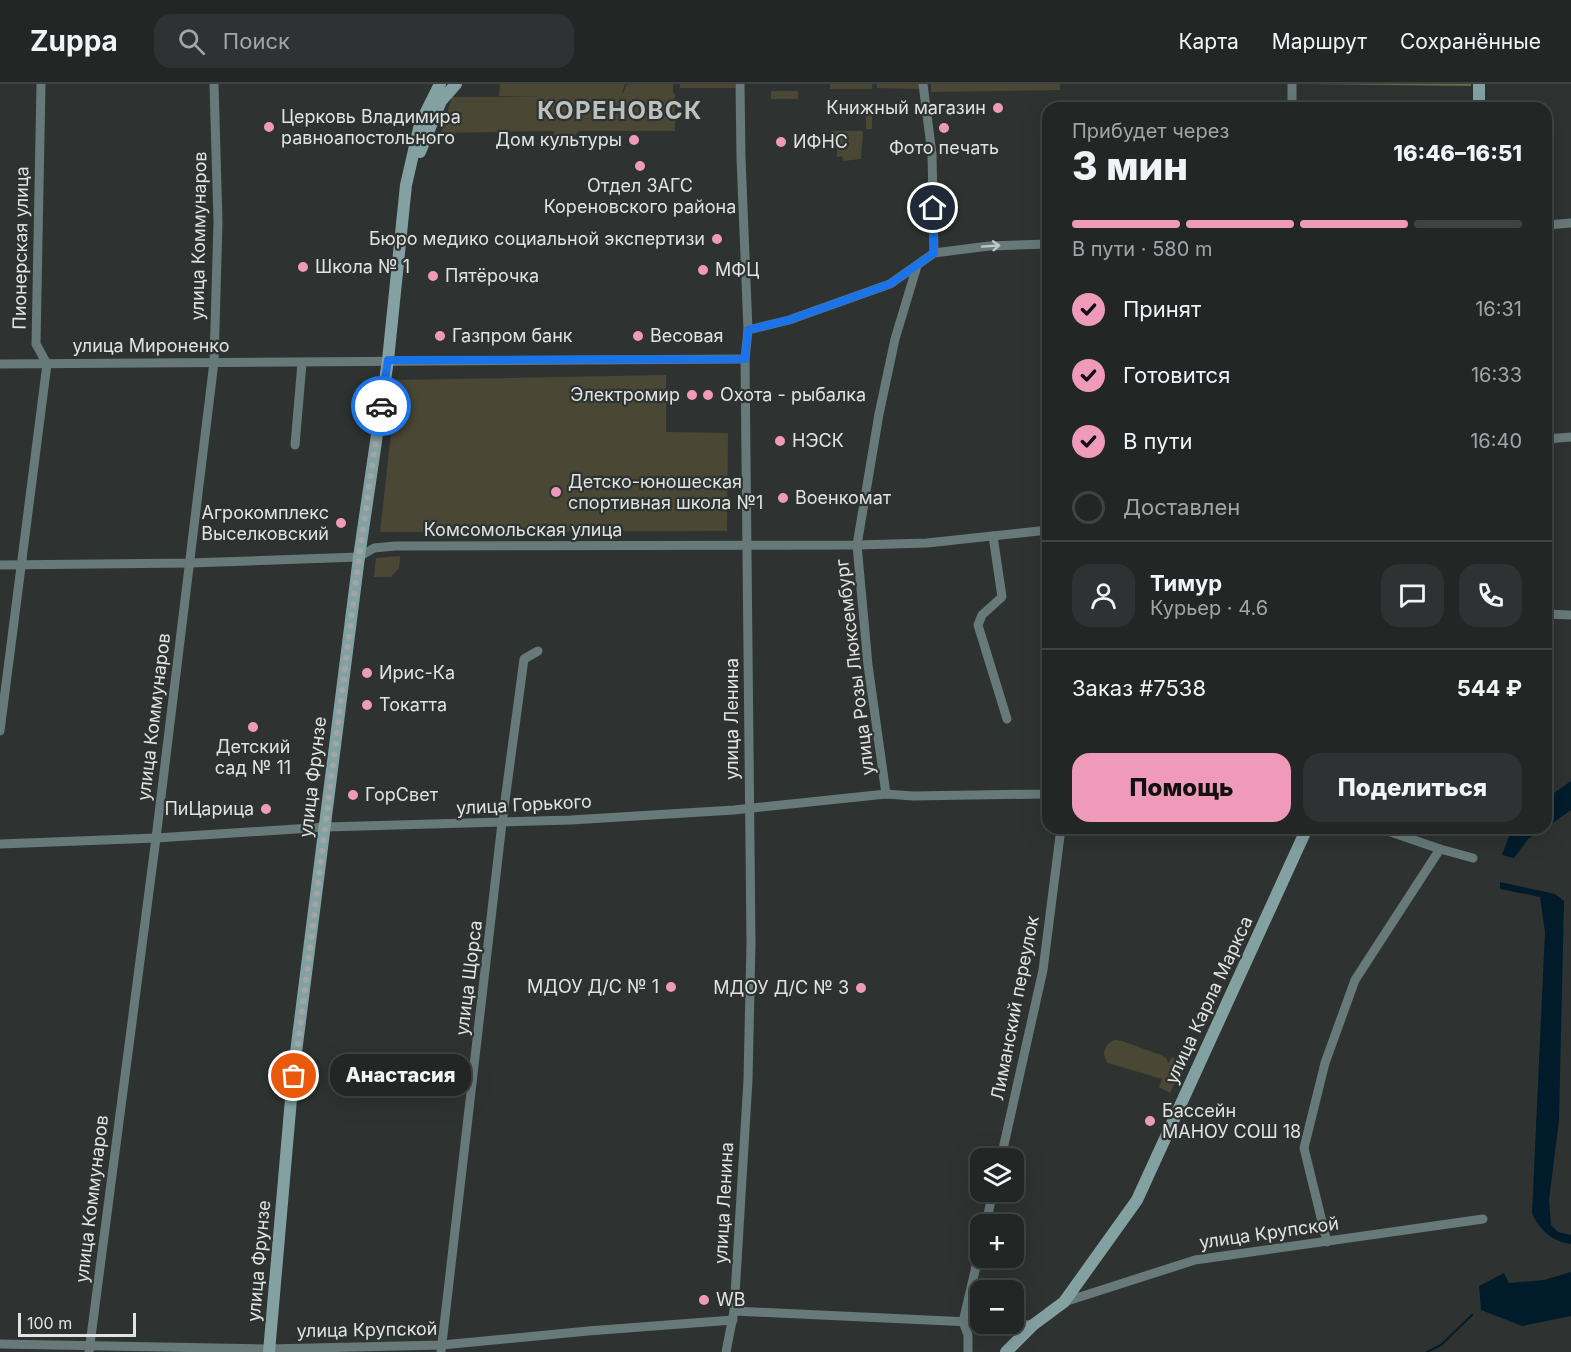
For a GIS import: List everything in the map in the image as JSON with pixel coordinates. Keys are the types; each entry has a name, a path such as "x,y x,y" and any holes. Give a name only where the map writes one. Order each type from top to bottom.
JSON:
{"main road":[{"name":"улица Фрунзе","path":"269,1350 294,1076 359,557 388,360 406,185 420,124 440,84"},
{"name":"улица Фрунзе","path":"404,208 420,153 441,101 456,84"},
{"path":"1479,84 1479,102"},
{"name":"улица Карла Маркса","path":"1006,1352 1033,1325 1064,1302 1137,1200 1304,834"}],"street":[{"name":"Пионерская улица","path":"0,731 47,364 36,344 41,84"},
{"name":"улица Коммунаров","path":"90,1348 156,838 214,362 218,222 214,84"},
{"name":"улица Ленина","path":"726,1352 734,1315 748,1080 751,943 745,359 748,330 740,84"},
{"path":"923,84 922,103 932,154 934,253"},
{"path":"1292,84 1292,102"},
{"path":"1552,225 1571,223"},
{"path":"748,330 789,320 890,284 934,253 989,246 1042,244"},
{"name":"улица Розы Люксембург","path":"886,794 868,665 857,545 879,414 895,339 917,266"},
{"name":"улица Мироненко","path":"0,363 745,359"},
{"path":"295,445 302,363"},
{"path":"1552,438 1571,436"},
{"name":"Комсомольская улица","path":"0,565 190,563 359,557 374,548 395,546 553,547 927,543 1042,531"},
{"path":"993,536 1002,597 982,615 978,625 1007,719"},
{"path":"1552,614 1571,615"},
{"name":"улица Щорса","path":"442,1349 502,823 524,658 538,651"},
{"name":"улица Горького","path":"0,843 156,838 326,827 502,823 749,808 886,794 952,796 1042,794"},
{"name":"Лиманский переулок","path":"1003,1148 1043,970 1060,834"},
{"path":"1396,834 1473,858"},
{"path":"1327,1242 1305,1148 1325,1063 1355,980 1440,849"},
{"name":"улица Крупской","path":"1064,1302 1195,1260 1483,1220"},
{"path":"968,1352 968,1335 963,1323 976,1268"},
{"name":"улица Крупской","path":"0,1344 90,1348 442,1349 734,1315 1033,1325"}],"shaded area":[{"path":"500,84 625,84 622,93 639,94 623,93 627,84 673,84 675,131 579,131 575,135 554,135 554,131 441,133 452,97 548,97 499,96"},
{"path":"680,84 735,84 735,88 680,88"},
{"path":"830,84 872,84 872,89 830,89"},
{"path":"877,84 919,84 919,89 877,88"},
{"path":"931,84 1060,84 1060,90 931,92"},
{"path":"1314,84 1471,84 1471,86"},
{"path":"771,91 798,91 798,99 771,99"},
{"path":"830,104 872,104 872,129 866,129 866,113 830,113"},
{"path":"831,131 863,131 861,159 843,161 842,156 837,157 837,142 831,141"},
{"name":"Детско-юношеская спортивная школа №1","path":"666,375 666,432 728,433 727,531 380,532 397,380"},
{"path":"400,556 399,568 391,577 374,577 376,558"},
{"path":"1115,1040 1161,1055 1168,1063 1172,1057 1184,1063 1170,1093 1159,1087 1162,1079 1108,1063 1105,1050 1108,1044"}],"water":[{"path":"1571,781 1571,810 1552,823 1552,794"},
{"path":"1510,834 1535,834 1528,839 1514,858 1502,855"},
{"path":"1500,882 1555,894 1564,901 1559,1120 1549,1200 1551,1225 1558,1232 1571,1235 1571,1244 1552,1238 1538,1224 1532,1213 1545,932 1540,897 1500,889"},
{"path":"1571,1272 1571,1316 1522,1326 1481,1310 1479,1286 1504,1273 1509,1283 1544,1280"}],"waterway":[{"path":"1427,1352 1441,1345 1472,1315"}],"way so far":[{"path":"294,1076 359,557 381,406"}],"place":[{"name":"Книжный магазин","path":"998,108"},
{"name":"Церковь Владимира равноапостольного","path":"269,127"},
{"name":"Фото печать","path":"944,128"},
{"name":"Дом культуры","path":"634,140"},
{"name":"ИФНС","path":"781,142"},
{"name":"Отдел ЗАГС Кореновского района","path":"640,166"},
{"name":"Бюро медико социальной экспертизи","path":"717,239"},
{"name":"Школа № 1","path":"303,267"},
{"name":"МФЦ","path":"703,270"},
{"name":"Пятёрочка","path":"433,276"},
{"name":"Газпром банк","path":"440,336"},
{"name":"Весовая","path":"638,336"},
{"name":"Электромир","path":"692,395"},
{"name":"Охота - рыбалка","path":"708,395"},
{"name":"НЭСК","path":"780,441"},
{"name":"Детско-юношеская спортивная школа №1","path":"556,492"},
{"name":"Военкомат","path":"783,498"},
{"name":"Агрокомплекс Выселковский","path":"341,523"},
{"name":"Ирис-Ка","path":"367,673"},
{"name":"Токатта","path":"367,705"},
{"name":"Детский сад № 11","path":"253,727"},
{"name":"ГорСвет","path":"353,795"},
{"name":"ПиЦарица","path":"266,809"},
{"name":"МДОУ Д/С № 1","path":"671,987"},
{"name":"МДОУ Д/С № 3","path":"861,988"},
{"name":"Анастасия","path":"294,1076"},
{"name":"Бассейн МАНОУ СОШ 18","path":"1150,1121"},
{"name":"WB","path":"704,1300"}],"district":[{"name":"КОРЕНОВСК","path":"620,111"}],"route":[{"path":"381,406 388,360 745,359 748,330 789,320 890,284 934,253 933,208"}]}
